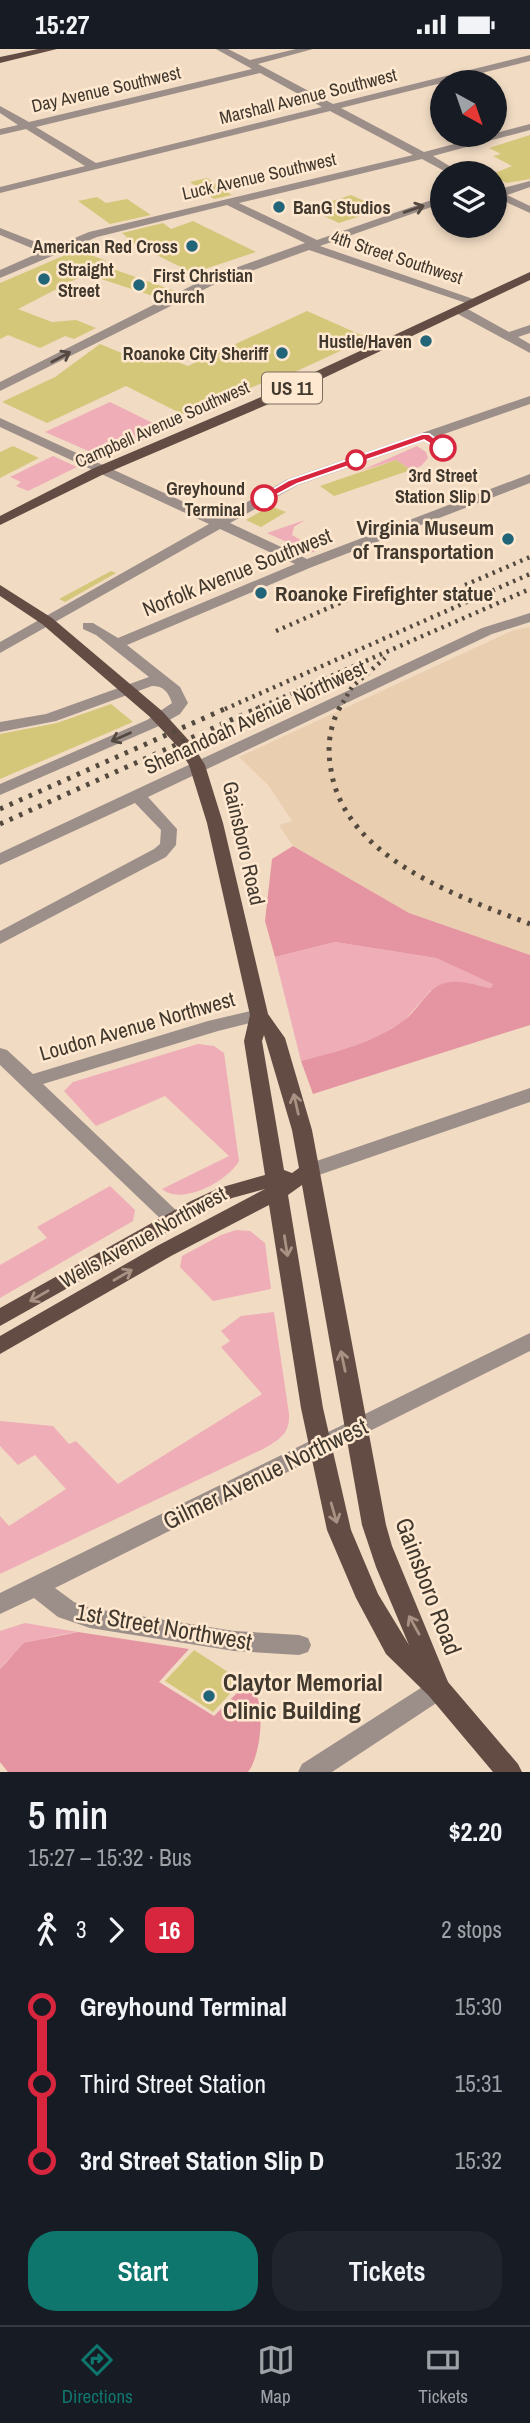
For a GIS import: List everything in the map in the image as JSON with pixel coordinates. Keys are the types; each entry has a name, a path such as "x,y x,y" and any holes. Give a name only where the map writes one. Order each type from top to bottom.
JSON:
{"main road":[{"path":"0,60 51,49"},
{"name":"Campbell Avenue Southwest","path":"0,521 105,469 266,400 530,276"},
{"name":"Gainsboro Road","path":"0,589 47,621 119,681 169,726 197,765 215,824 259,1015 276,1038 291,1082 384,1562 419,1633 439,1688"},
{"name":"Gainsboro Road","path":"259,1015 253,1041 320,1446 339,1530 368,1598 395,1647 439,1688"},
{"name":"Wells Avenue Northwest","path":"0,1346 276,1186 309,1171"},
{"name":"Wells Avenue Northwest","path":"0,1318 173,1219 226,1193 276,1186"},
{"path":"439,1688 509,1772"}],"street":[{"path":"221,49 432,161"},
{"path":"248,64 308,49"},
{"name":"Marshall Avenue Southwest","path":"0,190 530,58"},
{"name":"Day Avenue Southwest","path":"0,132 261,70"},
{"path":"0,109 94,167"},
{"name":"Luck Avenue Southwest","path":"0,274 93,234 422,156 530,127"},
{"path":"507,190 530,184"},
{"path":"507,198 530,210"},
{"name":"4th Street Southwest","path":"227,201 311,245 476,302"},
{"path":"0,387 185,292 430,204"},
{"path":"0,231 51,252"},
{"name":"4th Street Southwest","path":"460,310 530,349"},
{"path":"507,337 530,329"},
{"path":"0,647 293,482 530,400"},
{"path":"0,422 307,564"},
{"name":"Norfolk Avenue Southwest","path":"117,643 307,564 530,478"},
{"name":"Shenandoah Avenue Northwest","path":"0,860 487,631 530,617"},
{"path":"0,789 163,718 180,703 175,690 117,643 88,626"},
{"path":"0,727 50,718 150,681 164,681"},
{"path":"0,938 160,853 168,845 169,829 138,796"},
{"name":"Loudon Avenue Northwest","path":"29,1082 215,1025 259,1015"},
{"path":"0,1054 173,1219"},
{"name":"Wells Avenue Northwest","path":"309,1171 530,1095"},
{"name":"Gilmer Avenue Northwest","path":"0,1604 530,1341"},
{"name":"1st Street Northwest","path":"36,1586 58,1605 90,1618 234,1641 299,1645"},
{"path":"311,1772 439,1688"}],"shaded area":[{"path":"110,402 167,430 102,457 45,432"},
{"path":"417,446 426,452 428,458 421,466 411,470 396,460 360,471"},
{"path":"53,456 77,467 28,491 16,486 21,482 10,477"},
{"path":"305,520 294,527 292,535 318,550 311,553 267,533"},
{"path":"530,627 530,955 409,913 293,846 279,825 292,821 269,786 239,757 514,630"},
{"path":"293,846 409,913 530,955 530,1025 313,1094 301,1061 367,1041 391,1029 408,1017 431,991 442,984 460,982 491,988 493,984 436,958 335,942 275,957 265,921 272,859"},
{"path":"335,942 436,958 494,984 491,988 469,983 430,991 404,1021 377,1037 340,1052 301,1061 275,957"},
{"path":"198,1044 214,1046 224,1053 239,1161 215,1183 181,1195 162,1189 229,1156 165,1096 96,1126 64,1091 73,1082"},
{"path":"110,1186 135,1210 133,1221 0,1298 0,1265 47,1238 37,1227"},
{"path":"236,1230 250,1231 265,1243 271,1289 213,1301 180,1267 182,1256"},
{"path":"274,1312 289,1414 288,1427 282,1436 263,1449 0,1574 0,1516 9,1526 66,1489 35,1455 18,1465 0,1446 0,1421 53,1426 69,1444 76,1441 118,1484 262,1394 221,1347 230,1341 221,1331 241,1316"},
{"path":"25,1623 78,1632 56,1636 25,1647 7,1660 0,1669 0,1631"},
{"path":"78,1632 189,1649 159,1682 214,1716 240,1690 254,1691 261,1720 256,1756 248,1772 8,1772 0,1762 0,1669 24,1643"}],"building":[{"path":"530,135 530,179 507,183 507,168 512,166 493,156 501,154 489,148 508,147 508,142"},
{"path":"207,178 232,195 214,199 190,182"},
{"path":"351,195 382,209 339,223 308,209"},
{"name":"American Red Cross","path":"97,197 106,203 127,199 151,215 110,224 78,201"},
{"name":"American Red Cross","path":"193,221 256,252 193,273 126,240 129,239 122,233 163,223 171,229"},
{"path":"77,250 107,261 99,264 175,291 156,297 86,274 18,309 52,322 76,320 96,328 74,339 65,336 40,348 8,335 0,339 0,283"},
{"path":"307,311 368,338 267,385 262,383 190,414 182,414 126,386 47,423 2,402 55,377 100,344 146,363 162,356 188,366"},
{"path":"13,446 39,458 0,478 0,452"},
{"path":"396,460 411,470 334,496 320,486"},
{"name":"Greyhound Terminal","path":"270,506 286,512 261,527 246,520"},
{"path":"111,571 116,573 65,602 59,599"},
{"path":"111,704 133,722 0,779 0,734 57,723"},
{"name":"Claytor Memorial Clinic Building","path":"194,1650 242,1681 213,1712 165,1681"}],"railway":[{"path":"465,585 530,557"},
{"path":"225,709 530,574"},
{"path":"256,709 530,589"},
{"path":"276,631 349,599"},
{"path":"339,708 352,687 385,658"},
{"path":"0,809 229,707"},
{"path":"0,824 260,707"},
{"path":"339,708 330,738 331,770 341,801 358,828 381,850 409,870 471,901 530,924"}],"bus line":[{"name":"16","path":"264,498 293,482 425,436 443,448"}],"place":[{"name":"BanG Studios","path":"279,207"},
{"name":"American Red Cross","path":"192,246"},
{"name":"Straight Street","path":"44,279"},
{"name":"First Christian Church","path":"139,285"},
{"name":"Hustle/Haven","path":"426,341"},
{"name":"Roanoke City Sheriff","path":"282,353"},
{"name":"3rd Street Station Slip D","path":"443,448"},
{"name":"Greyhound Terminal","path":"264,498"},
{"name":"Virginia Museum of Transportation","path":"508,539"},
{"name":"Roanoke Firefighter statue","path":"261,593"},
{"name":"Claytor Memorial Clinic Building","path":"209,1696"}]}
